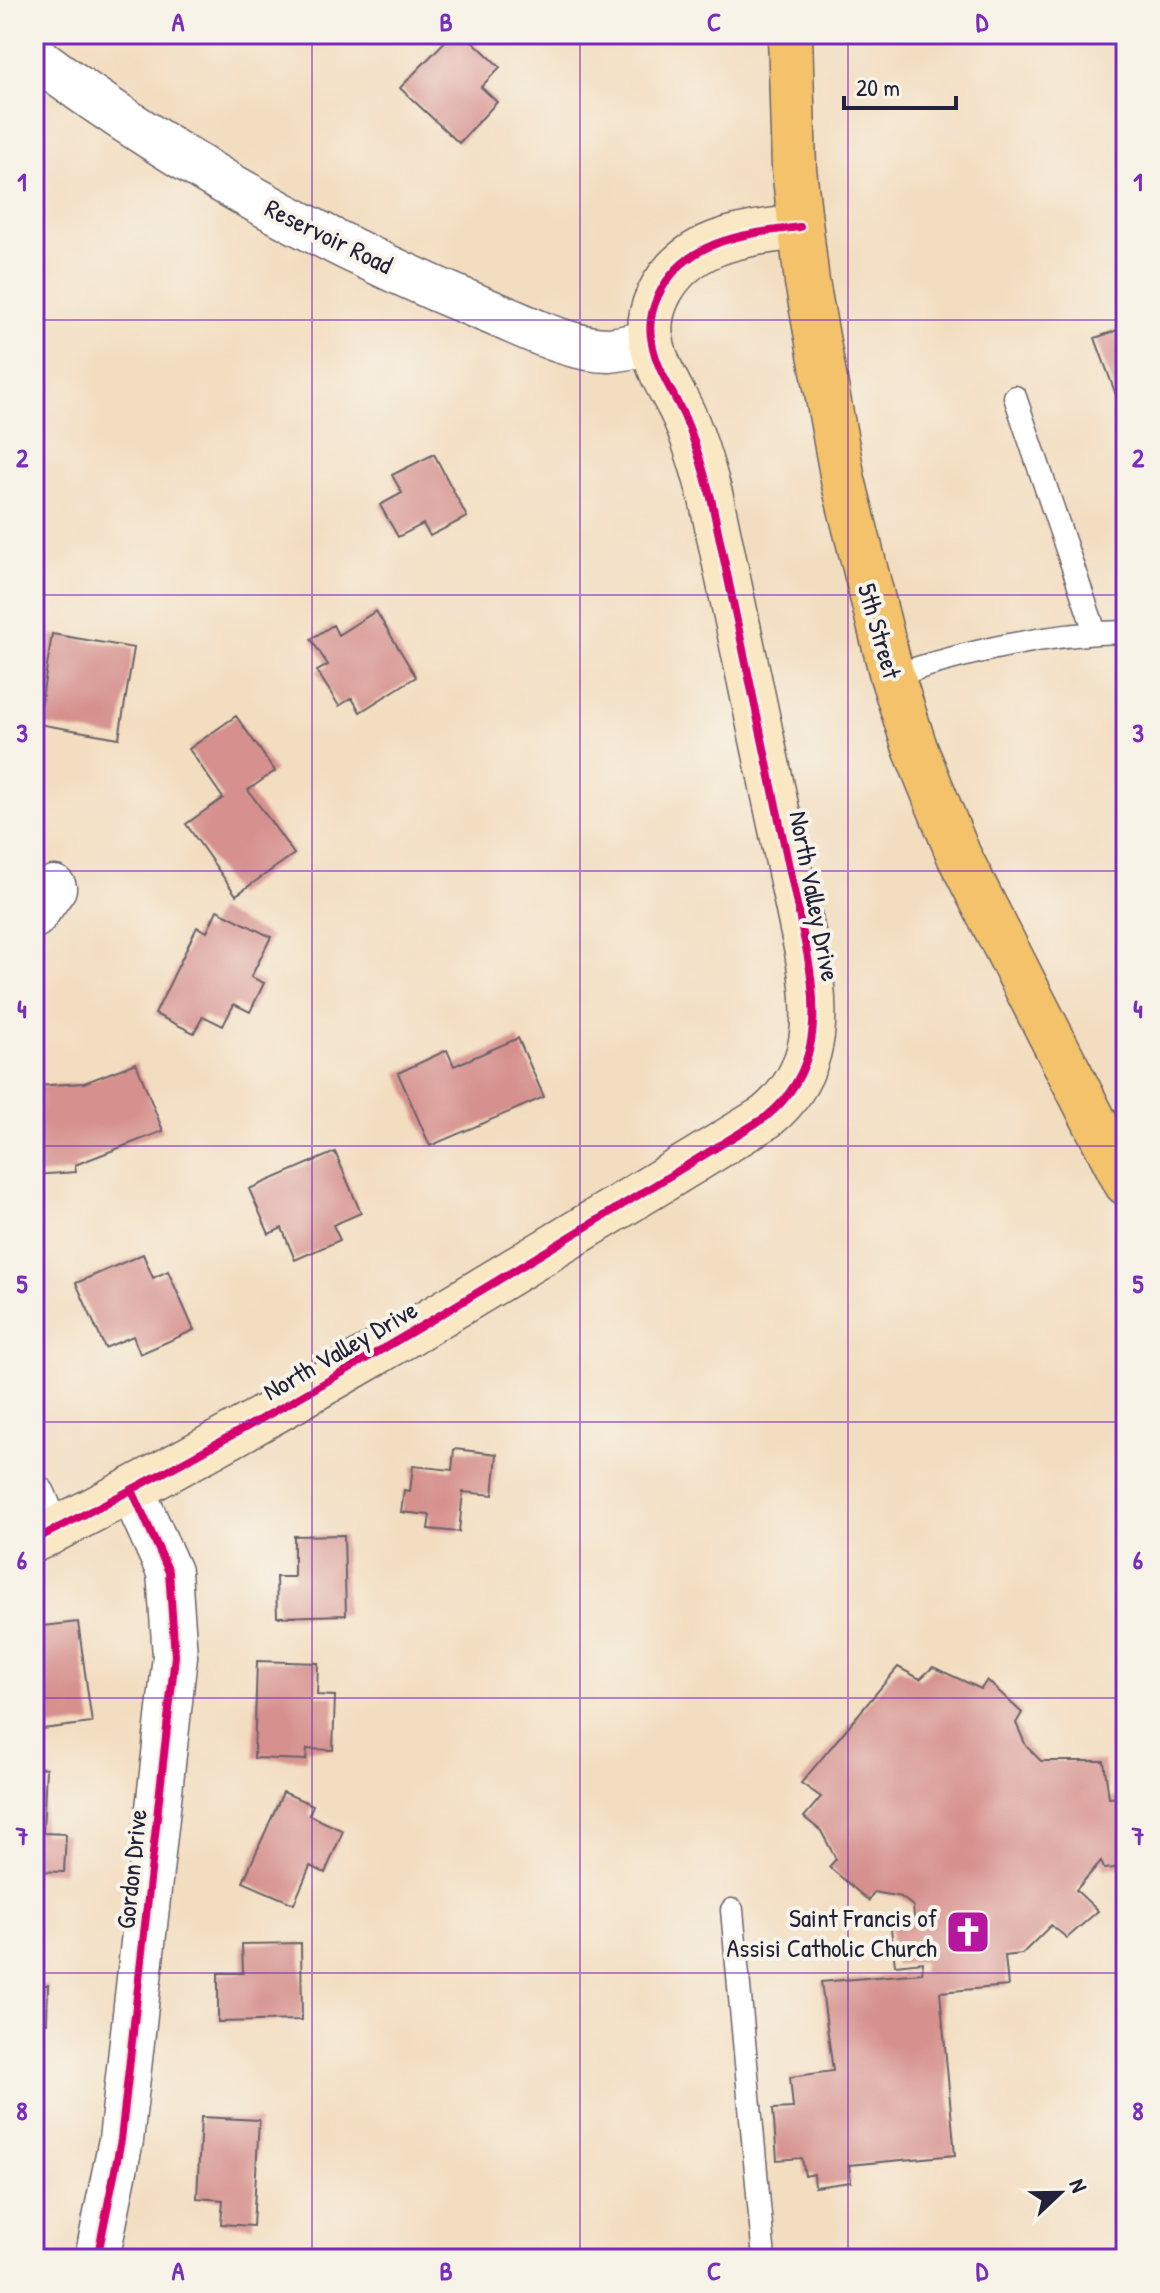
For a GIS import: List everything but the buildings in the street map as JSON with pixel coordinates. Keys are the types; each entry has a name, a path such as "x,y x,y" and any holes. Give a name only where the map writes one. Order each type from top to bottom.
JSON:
{"main road":[{"name":"5th Street","path":"790,34 794,169 800,227 843,480 892,676 915,748 959,856 1126,1183"}],"street":[{"name":"Reservoir Road","path":"34,56 138,132 206,174 340,245 469,303 571,343 609,350 651,342"},
{"name":"North Valley Drive","path":"39,1523 132,1490 395,1342 766,1117 792,1091 809,1059 815,1015 813,985 711,498 693,438 658,364 651,342 653,306 670,275 685,260 738,235 800,227"},
{"name":"Gordon Drive","path":"97,2259 121,2140 175,1656 169,1572 132,1490"}],"lane":[{"path":"1015,397 1095,632"},
{"path":"892,676 944,660 1052,636 1126,632"},
{"path":"732,1910 764,2259"}],"cycle path":[{"path":"34,1540 313,1390 495,1282 766,1117 796,1082 811,1042 813,1021 807,952 711,498 699,456 658,362 650,331 658,296 684,262 718,243 800,227"},
{"path":"97,2259 121,2140 175,1656 169,1572 132,1490"}],"place":[{"name":"Saint Francis of Assisi Catholic Church","path":"968,1932"}]}
